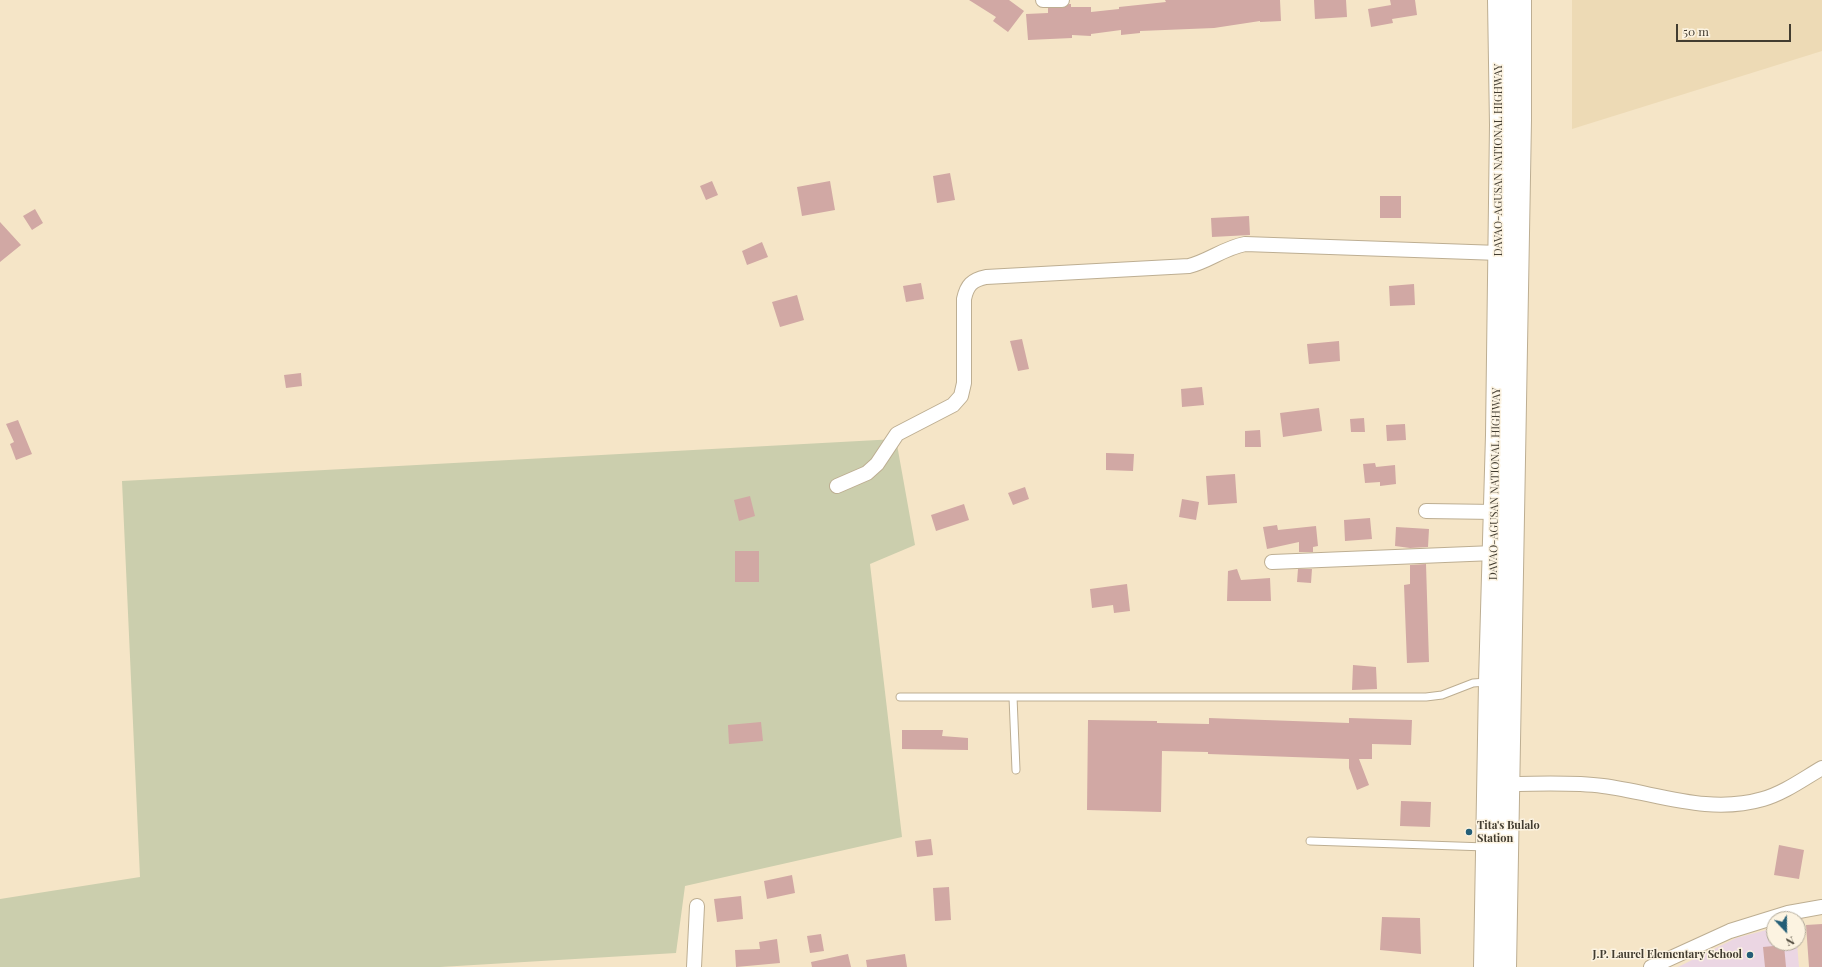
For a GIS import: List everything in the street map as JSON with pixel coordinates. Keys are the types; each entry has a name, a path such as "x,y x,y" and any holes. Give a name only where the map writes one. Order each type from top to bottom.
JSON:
{"highway":[{"name":"DAVAO-AGUSAN NATIONAL HIGHWAY","path":"1485,967 1487,847 1500,682 1505,265 1499,0"},
{"name":"DAVAO-AGUSAN NATIONAL HIGHWAY","path":"1505,967 1508,784 1500,682 1494,553 1505,265 1520,120 1520,0"}],"street":[{"path":"1043,0 1062,0"},
{"path":"836,486 867,473 877,464 897,434 953,404 961,396 964,383 964,299 966,289 970,283 979,279 986,277 1189,266 1208,260 1232,246 1245,244 1505,265"},
{"path":"1426,511 1495,512"},
{"path":"1272,562 1494,553"},
{"path":"1508,784 1603,786 1691,804 1732,805 1764,799 1788,788 1822,768"},
{"path":"694,967 697,906"},
{"path":"1651,967 1730,931 1788,913 1822,907"}],"lane":[{"path":"900,697 1426,697 1442,695 1473,682 1500,682"},
{"path":"1013,697 1016,770"},
{"path":"1310,841 1487,847"}],"shaded area":[{"path":"1572,0 1822,0 1822,51 1572,129"},
{"name":"J.P. Laurel Elementary School","path":"1766,930 1766,951 1798,951 1799,967 1678,967 1736,938"}],"green space":[{"path":"896,439 915,545 870,564 902,837 685,886 676,953 440,967 0,967 0,899 140,877 122,481"}],"building":[{"path":"969,0 1009,0 1024,11 1008,32 993,21 996,17"},
{"path":"1165,0 1280,0 1281,21 1260,21 1214,28 1140,31 1140,33 1121,35 1121,30 1091,34 1091,36 1072,35 1072,38 1028,40 1026,14 1048,13 1048,8 1062,8 1069,4 1071,4 1071,7 1091,7 1091,12 1119,9 1119,7 1166,2"},
{"path":"1314,0 1346,0 1347,17 1315,19"},
{"path":"1390,0 1415,0 1417,15 1392,19 1393,23 1371,27 1368,9 1391,5"},
{"path":"950,173 955,200 937,203 933,176"},
{"path":"712,181 718,195 706,200 700,186"},
{"path":"830,181 835,210 802,216 797,187"},
{"path":"1380,196 1401,196 1401,218 1380,218"},
{"path":"35,209 43,223 32,230 23,216"},
{"path":"1249,216 1250,235 1212,237 1211,218"},
{"path":"0,222 21,245 0,262"},
{"path":"762,242 768,257 747,265 742,251"},
{"path":"921,283 924,299 906,302 903,286"},
{"path":"1414,284 1415,305 1390,306 1389,286"},
{"path":"797,295 804,320 780,327 772,302"},
{"path":"1022,339 1029,369 1018,371 1010,341"},
{"path":"1339,341 1340,361 1309,364 1307,344"},
{"path":"301,373 302,386 286,388 284,375"},
{"path":"1202,387 1204,405 1182,407 1181,389"},
{"path":"1319,408 1322,431 1283,437 1280,413"},
{"path":"1364,418 1365,432 1351,432 1350,419"},
{"path":"18,420 32,454 16,460 10,444 14,442 6,424"},
{"path":"1405,424 1406,440 1387,441 1386,425"},
{"path":"1260,430 1261,447 1245,447 1245,431"},
{"path":"1106,453 1134,454 1133,471 1106,470"},
{"path":"1375,463 1376,467 1395,465 1396,484 1380,486 1380,482 1365,483 1363,464"},
{"path":"1235,474 1237,503 1208,505 1206,476"},
{"path":"1025,487 1029,499 1013,505 1008,493"},
{"path":"750,496 755,516 739,521 734,500"},
{"path":"1182,499 1199,502 1196,520 1179,517"},
{"path":"964,504 969,520 936,531 931,515"},
{"path":"1370,518 1372,539 1345,541 1344,520"},
{"path":"1277,525 1278,530 1316,526 1318,546 1313,547 1313,552 1299,552 1299,542 1267,549 1263,527"},
{"path":"1396,527 1429,529 1428,547 1410,548 1395,546"},
{"path":"735,551 759,551 759,582 735,582"},
{"path":"1426,564 1429,662 1407,663 1404,585 1410,584 1410,565"},
{"path":"1237,569 1241,580 1270,578 1271,601 1227,601 1228,571"},
{"path":"1298,569 1312,569 1311,583 1297,582"},
{"path":"1127,584 1130,611 1114,613 1113,605 1092,608 1090,589"},
{"path":"1353,665 1376,667 1377,689 1352,690"},
{"path":"1209,718 1349,723 1349,718 1412,720 1411,745 1372,744 1372,759 1359,759 1369,785 1357,790 1349,768 1349,759 1162,751 1161,812 1087,810 1088,720 1157,721 1157,723 1209,724"},
{"path":"761,722 763,741 729,744 728,725"},
{"path":"902,730 943,730 942,736 968,738 968,750 902,749"},
{"path":"1401,801 1431,802 1430,827 1400,826"},
{"path":"931,839 933,855 917,857 915,841"},
{"path":"1779,845 1804,850 1799,879 1774,875"},
{"path":"792,875 795,893 767,899 764,881"},
{"path":"949,887 951,920 935,921 933,888"},
{"path":"741,896 743,919 717,922 714,899"},
{"path":"1382,917 1420,918 1421,954 1380,950"},
{"path":"1822,924 1822,967 1809,967 1806,925"},
{"path":"821,934 824,951 810,953 807,936"},
{"path":"777,939 780,963 736,967 735,950 760,949 759,942"},
{"path":"1763,947 1766,947 1766,951 1785,951 1786,967 1765,967"},
{"path":"848,954 851,967 812,967 811,962"},
{"path":"905,954 907,967 867,967 866,960"}],"place":[{"name":"Tita's Bulalo Station","path":"1469,832"},
{"name":"J.P. Laurel Elementary School","path":"1750,955"}]}
